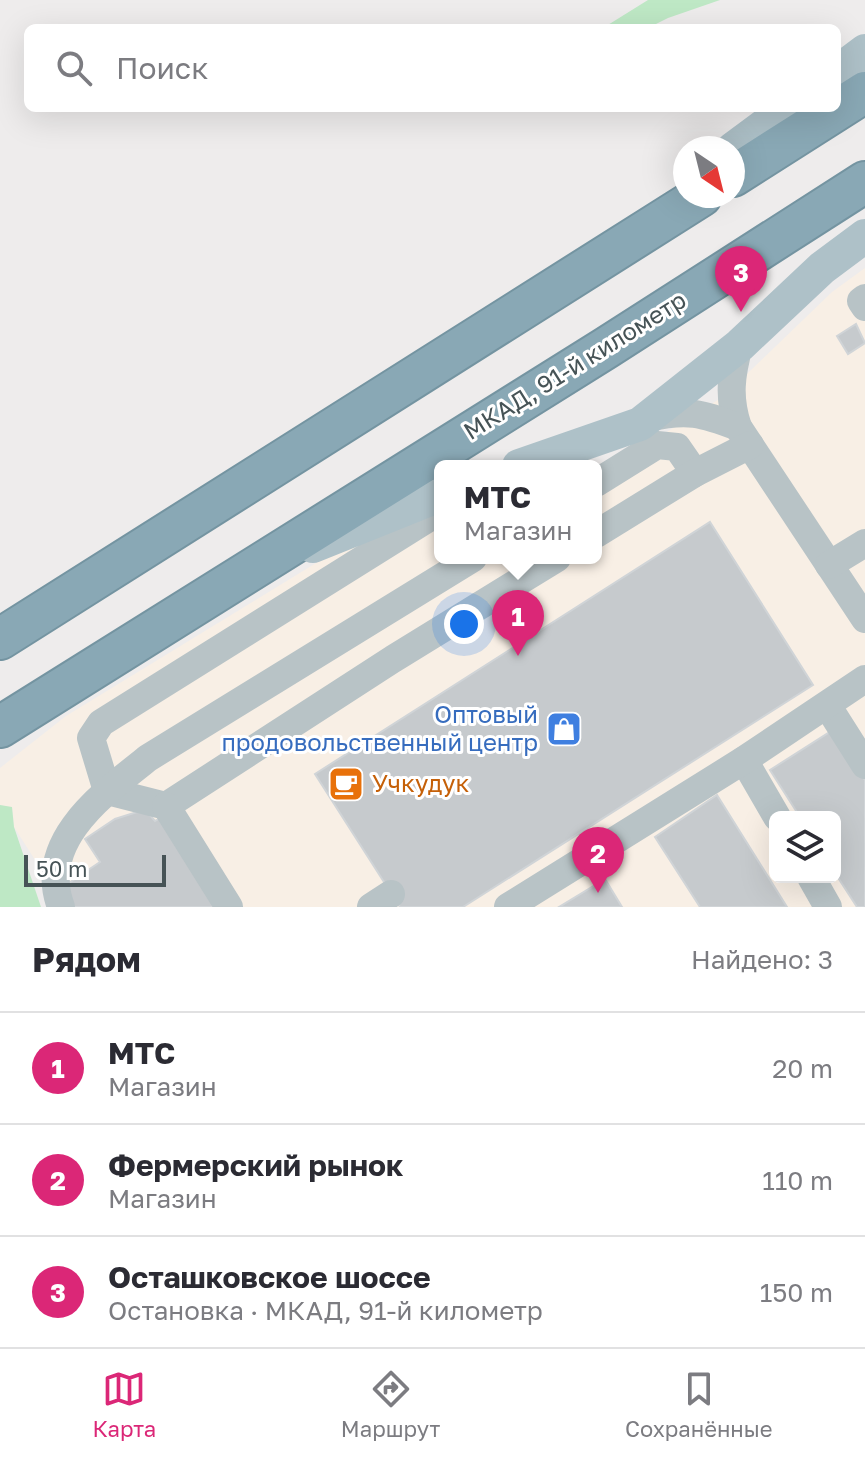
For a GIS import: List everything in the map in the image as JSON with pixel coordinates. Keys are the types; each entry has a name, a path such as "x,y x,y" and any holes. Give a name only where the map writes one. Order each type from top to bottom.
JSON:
{"highway":[{"path":"841,107 865,92"},
{"path":"745,168 834,112"},
{"name":"МКАД, 91-й километр","path":"0,727 865,182"},
{"path":"0,639 682,208"}],"main road":[{"path":"841,69 865,51"},
{"path":"745,140 783,112"},
{"path":"507,318 673,194"},
{"path":"537,460 617,433 648,418 739,346 822,268 865,236"},
{"path":"246,573 434,497"}],"lane":[{"path":"865,298 861,301 865,307"},
{"path":"739,346 732,369 731,407 744,436 865,619"},
{"path":"648,418 676,411 705,415 744,436"},
{"path":"602,530 695,473 744,436"},
{"path":"602,479 657,445 677,447 695,473"},
{"path":"107,791 91,738 101,723 434,515"},
{"path":"829,565 865,543"},
{"path":"61,907 54,868 57,856 69,833 107,791 148,758 463,564"},
{"path":"166,806 393,659 547,564"},
{"path":"508,907 744,760 865,679"},
{"path":"827,705 865,765"},
{"path":"744,760 774,811"},
{"path":"107,791 166,806 229,907"},
{"path":"814,883 828,907"}],"shaded area":[{"path":"865,268 865,907 65,907 14,827 12,808 0,805 0,768 66,716 334,552 434,519 434,564 602,564 602,464 630,455 724,396 832,292"}],"green space":[{"path":"648,0 720,0 656,24 609,24"},
{"path":"0,805 12,807 14,827 41,907 0,907"}],"building":[{"path":"856,324 865,343 848,354 837,336"},
{"name":"Оптовый продовольственный центр","path":"710,522 813,685 463,907 400,907 315,774"},
{"path":"833,730 865,780 865,907 857,907 841,882 841,811 796,811 770,770"},
{"path":"717,795 769,878 769,883 787,907 700,907 655,837"},
{"path":"137,812 148,813 155,821 165,815 214,907 68,907 66,885 100,862 85,839 115,819"},
{"path":"605,879 622,907 559,907"}],"place":[{"name":"Осташковское шоссе","path":"741,312"},
{"name":"МТС","path":"518,656"},
{"name":"Оптовый продовольственный центр","path":"564,729"},
{"name":"Учкудук","path":"346,784"},
{"name":"Фермерский рынок","path":"598,893"}]}
